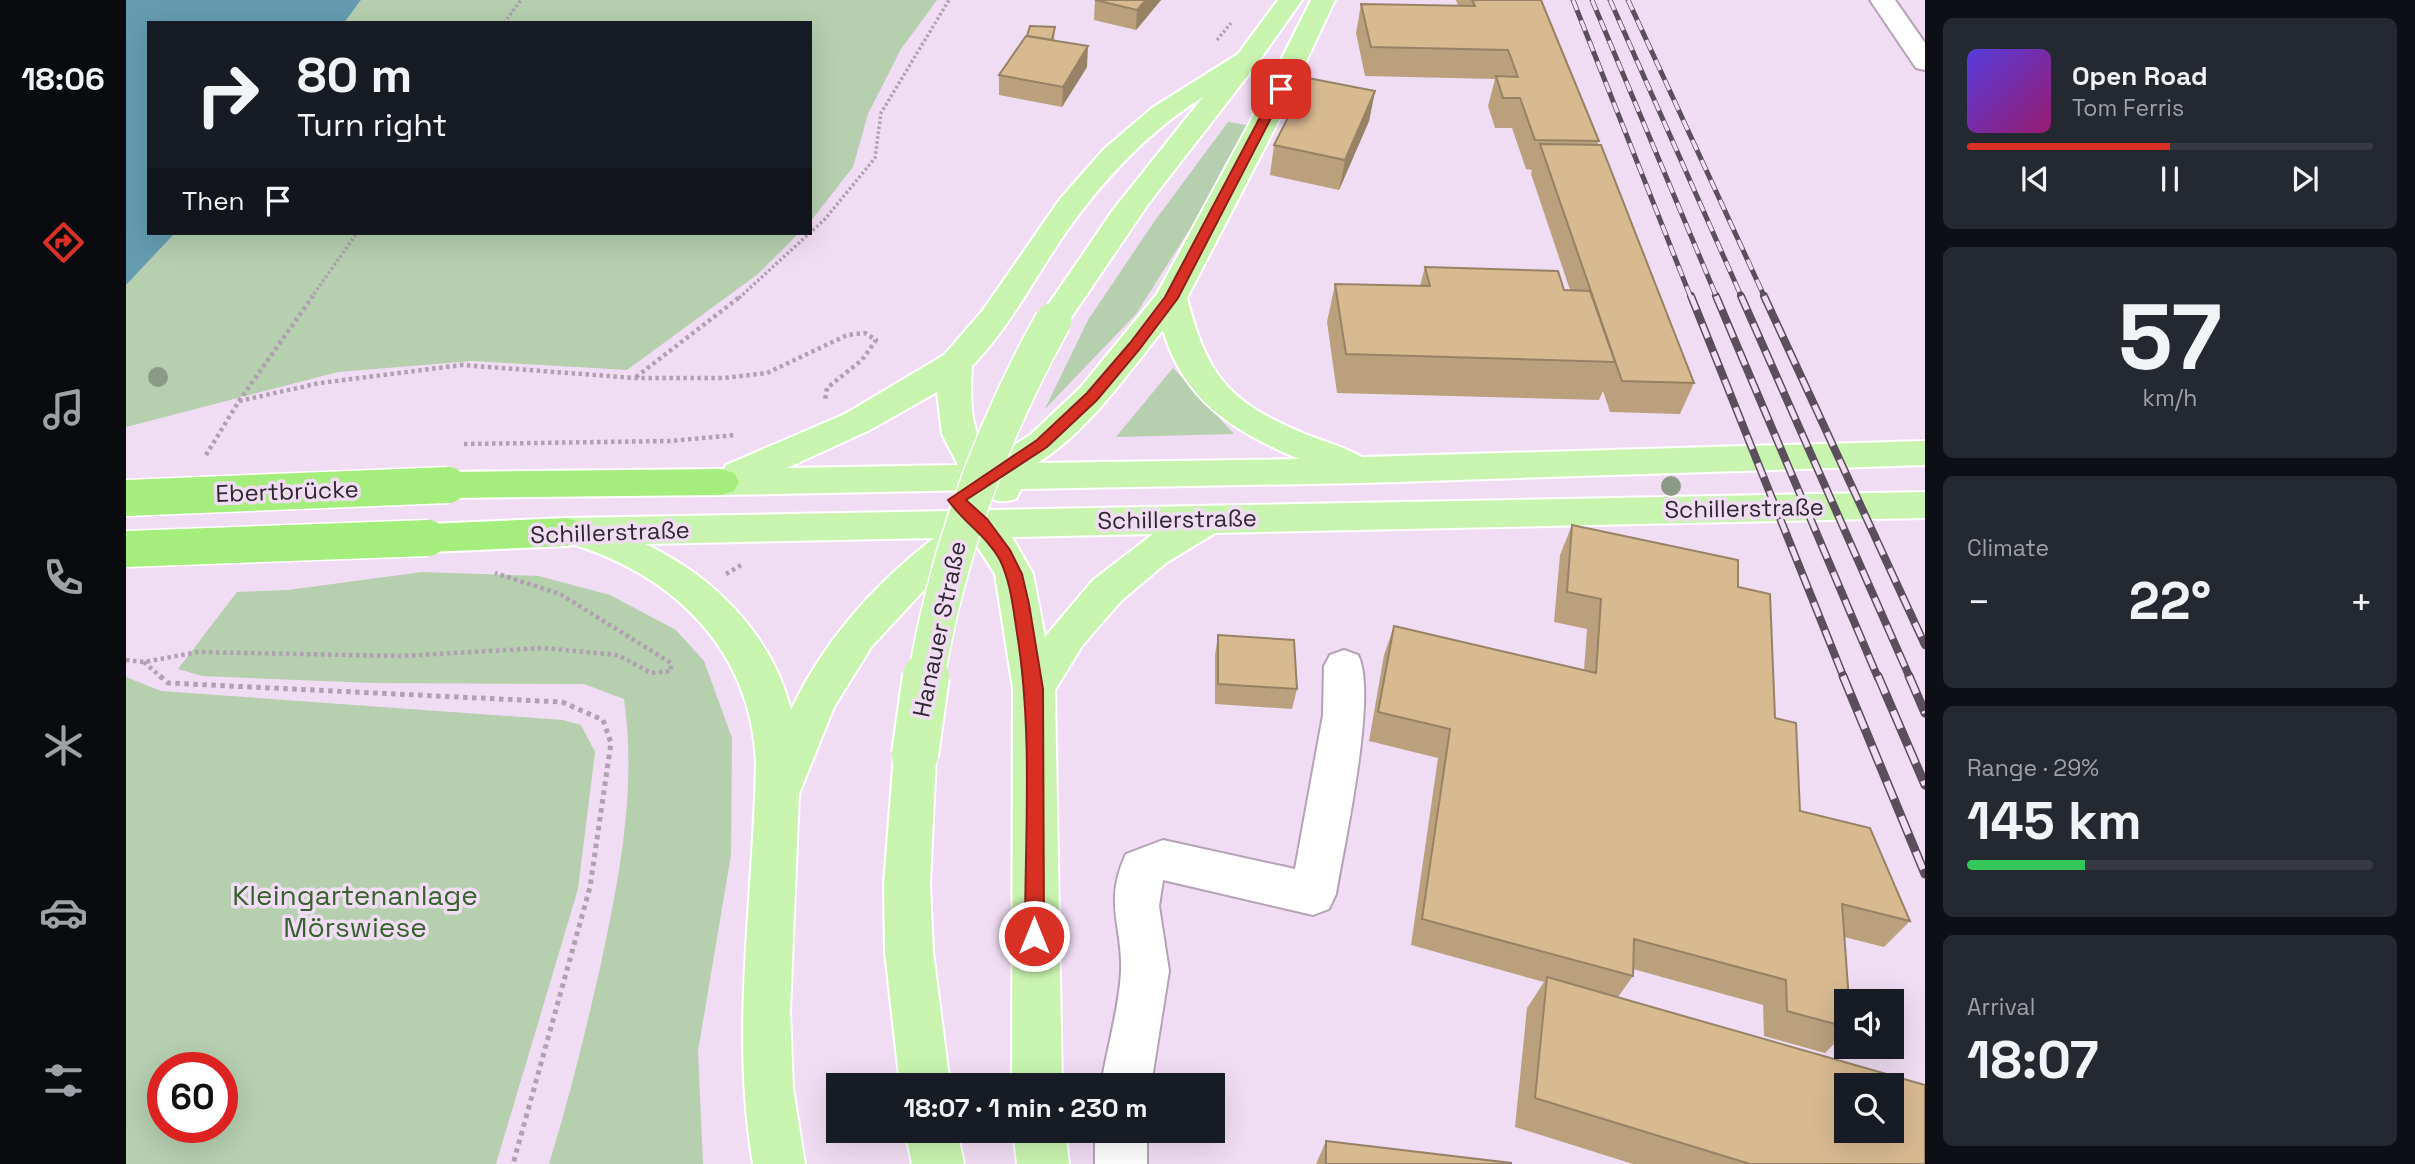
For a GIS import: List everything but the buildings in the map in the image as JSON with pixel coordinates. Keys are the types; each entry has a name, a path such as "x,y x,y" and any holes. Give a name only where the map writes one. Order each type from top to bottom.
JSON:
{"highway":[{"name":"Schillerstraße","path":"448,485 721,482"},
{"name":"Ebertbrücke","path":"126,498 448,485"},
{"name":"Schillerstraße","path":"428,538 567,532"},
{"name":"Ebertbrücke","path":"126,549 428,538"}],"main road":[{"path":"775,807 795,746 821,689 854,639 892,594 935,555 969,511 1001,489 1042,444 1092,396 1171,298 1261,128 1323,0"},
{"name":"Hanauer Straße","path":"923,1073 910,966 906,884 915,755 927,671 961,522 1009,399 1052,321 1155,176 1289,5"},
{"path":"721,482 845,430 902,399 956,363 996,314 1052,230 1132,136 1189,92 1247,60"},
{"path":"1171,298 1187,352 1201,379 1220,398 1267,432 1364,470"},
{"path":"956,363 952,397 956,432 1001,489 1058,522"},
{"name":"Schillerstraße","path":"721,482 913,480 1001,489 1054,477 1925,453"},
{"path":"913,480 969,511 1005,555 1014,574 1034,689 1037,1073"},
{"name":"Schillerstraße","path":"567,532 915,525 969,511 1058,522 1925,505"},
{"path":"1034,689 1065,638 1086,610 1119,577 1177,535 1210,519"},
{"path":"567,532 615,546 659,566 697,592 729,625 753,663 770,706 778,755 766,983 766,1074 779,1164"},
{"path":"934,1143 938,1164"},
{"path":"1041,1143 1043,1164"}],"street":[{"path":"1882,0 1925,61"},
{"path":"1128,1073 1146,971 1136,906 1142,868 1163,860 1313,894 1344,715 1344,666"},
{"path":"1121,1143 1121,1164"}],"path":[{"path":"506,21 521,0"},
{"path":"812,232 874,158 881,113 949,0"},
{"path":"356,235 239,401 320,383 462,365 683,380 767,373 847,335 866,333 876,340 874,348 827,388 825,399 831,408"},
{"path":"635,378 761,281 808,235"},
{"path":"464,444 670,441 750,434"},
{"path":"126,660 145,662 198,652 401,656 543,648 618,655 650,673 671,671 671,663 560,594 493,572"},
{"path":"145,662 168,683 562,702 603,720 611,743 590,887 513,1164"}],"green space":[{"path":"361,0 937,0 901,49 868,114 853,167 812,219 812,21 345,21"},
{"path":"1228,122 1247,125 1200,213 1136,314 1045,409 1088,320 1154,222"},
{"path":"173,235 797,235 758,274 627,370 473,361 338,372 126,427 126,285"},
{"path":"1173,368 1234,434 1116,437"},
{"path":"422,572 539,576 610,595 676,630 704,661 732,738 731,855 698,1051 703,1164 549,1164 589,1017 619,868 628,767 624,699 584,684 372,683 202,676 178,669 237,592 288,590"},
{"name":"Kleingartenanlage Mörswiese","path":"126,677 161,691 563,720 581,725 595,752 578,889 496,1164 126,1164"}],"water":[{"path":"126,0 361,0 345,21 147,21 147,235 173,235 126,285"}],"railway":[{"path":"1573,0 1691,298"},
{"path":"1592,0 1717,298"},
{"path":"1610,0 1742,298"},
{"path":"1628,0 1765,298"},
{"path":"1691,296 1844,678"},
{"path":"1716,296 1878,678"},
{"path":"1741,296 1910,678"},
{"path":"1764,296 1925,645"},
{"path":"1843,676 1925,874"},
{"path":"1878,676 1925,785"},
{"path":"1909,676 1925,713"}],"route":[{"path":"1034,936 1034,689 1021,604 1014,574 1005,555 981,523 956,500 1042,444 1092,396 1134,346 1171,298 1281,89"}]}
